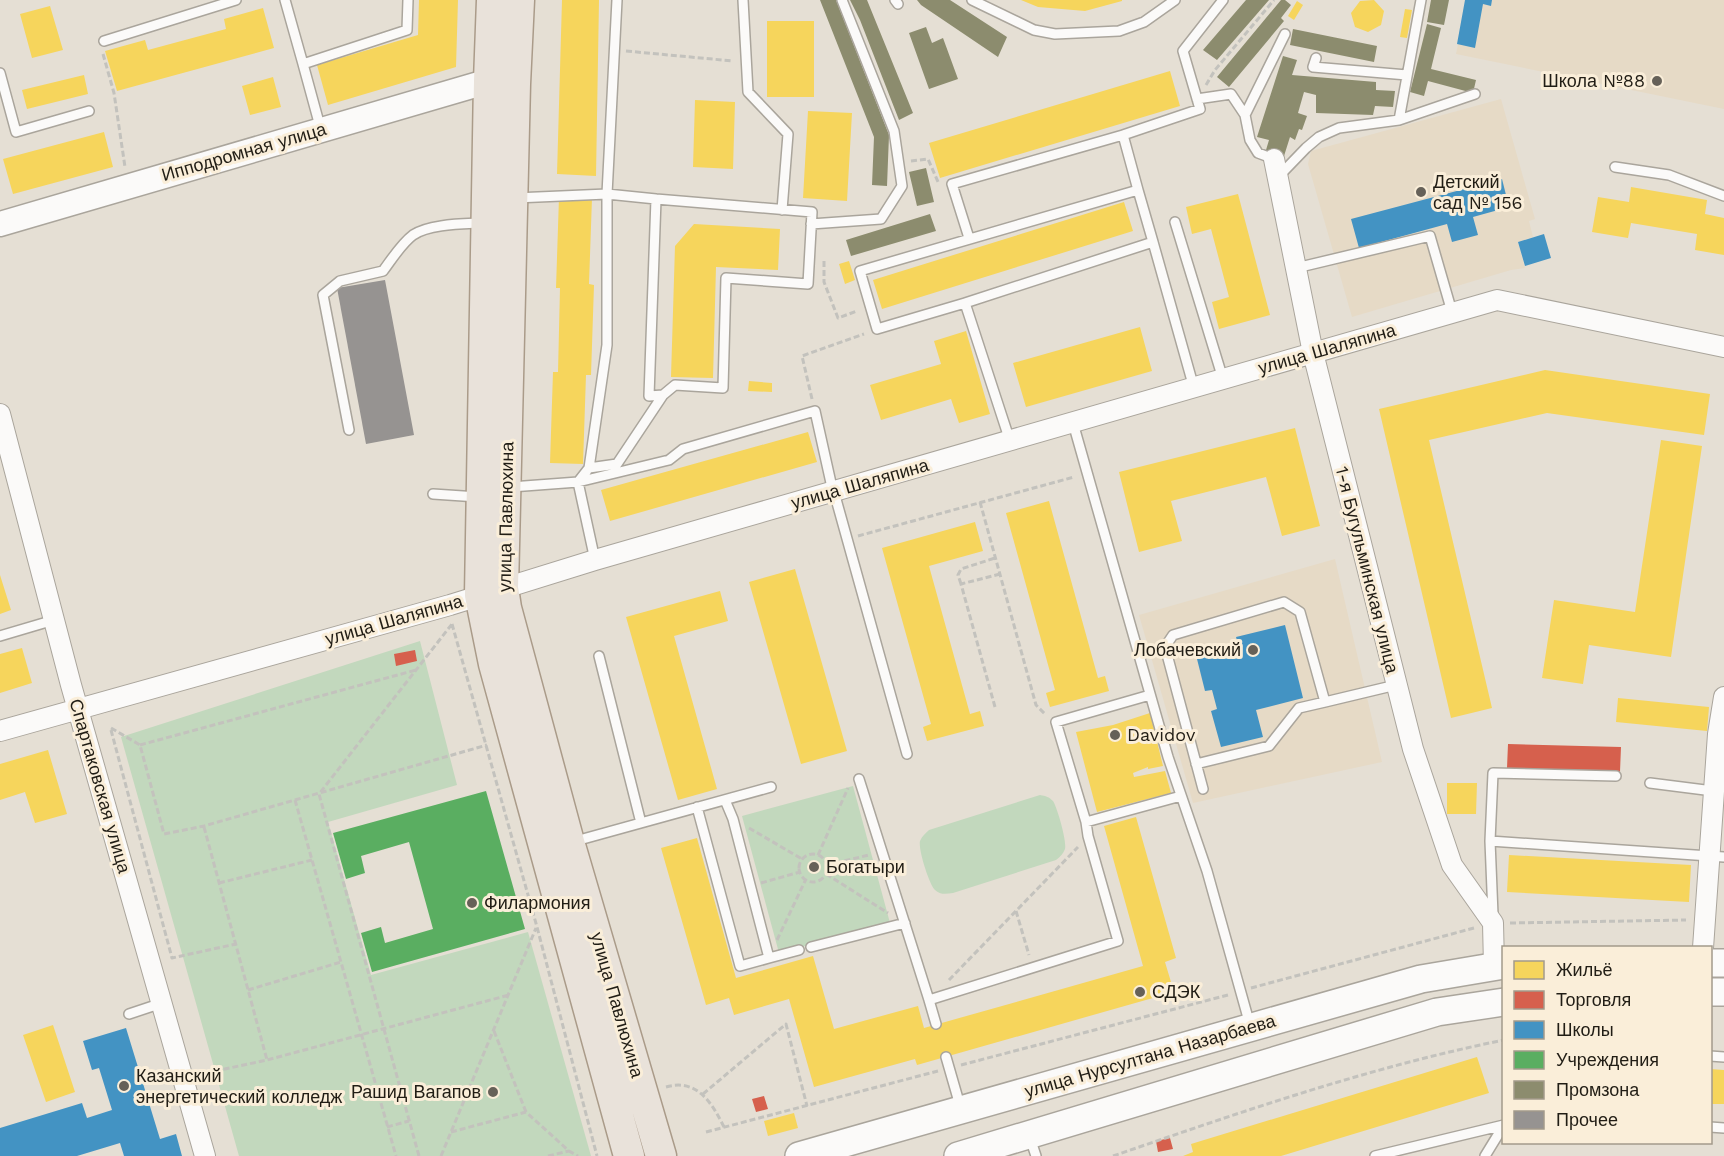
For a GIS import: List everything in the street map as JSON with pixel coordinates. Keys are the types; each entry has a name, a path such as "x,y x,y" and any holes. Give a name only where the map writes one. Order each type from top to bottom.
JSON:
{"main road":[{"name":"улица Павлюхина","path":"492,0 487,223 494,492"},
{"name":"улица Павлюхина","path":"519,0 513,198 494,492 492,592 494,664 629,1156"},
{"name":"улица Павлюхина","path":"492,592 506,608 569,842 661,1156"},
{"name":"улица Нурсултана Назарбаева","path":"799,1156 1421,979 1499,966"},
{"path":"958,1156 1032,1145 1437,1012 1502,1002"}],"street":[{"name":"Ипподромная улица","path":"0,224 489,81"},
{"name":"1-я Бугульминская улица","path":"1276,169 1313,353 1413,749 1452,865 1493,923"},
{"name":"улица Шаляпина","path":"0,731 492,592 595,560 1497,300 1723,343"},
{"name":"Спартаковская улица","path":"0,414 78,709 206,1156"},
{"path":"1703,946 1716,856 1713,791 1724,697"},
{"path":"1493,923 1499,966"}],"lane":[{"path":"104,40 236,0"},
{"path":"285,0 321,130"},
{"path":"303,64 406,30 408,0"},
{"path":"578,482 589,468 607,345 607,194 618,0"},
{"path":"743,0 748,92 788,134 782,210"},
{"path":"811,224 881,219 902,186 894,131 842,0"},
{"path":"972,0 1034,30 1055,34 1119,32 1144,22 1175,0"},
{"path":"969,238 952,184 1123,135 1200,109 1183,51 1223,0"},
{"path":"1399,120 1421,0"},
{"path":"1245,115 1285,34"},
{"path":"1316,58 1313,67 1407,75"},
{"path":"0,73 16,132 89,111"},
{"path":"1197,99 1231,94 1245,115 1250,140 1258,153 1276,169 1319,137 1339,128 1399,120 1475,94"},
{"path":"1123,135 1194,388"},
{"path":"1616,167 1669,175 1724,196"},
{"path":"1138,190 860,271 870,306 877,329 1153,242"},
{"path":"513,198 607,194 812,212 808,284 726,278 723,388 675,385 663,395 617,464 589,468"},
{"path":"656,199 649,396 663,395"},
{"path":"1175,222 1223,379"},
{"path":"349,430 323,295 340,281 383,271 404,243 415,234 446,225 487,223"},
{"path":"1296,268 1430,236 1452,312"},
{"path":"965,303 1010,441"},
{"path":"433,494 494,492 578,482 669,460 683,449 814,411 834,492 907,754"},
{"path":"1073,423 1181,796"},
{"path":"578,482 595,560"},
{"path":"1203,789 1165,647 1173,634 1284,602 1300,612 1324,702"},
{"path":"0,636 54,620"},
{"path":"599,656 641,823"},
{"path":"1196,764 1269,746 1299,708 1396,685"},
{"path":"928,1000 1119,941 1056,722 1150,695"},
{"path":"1493,923 1490,841 1493,773 1616,776"},
{"path":"860,780 936,1024"},
{"path":"1650,783 1713,791"},
{"path":"569,842 771,787"},
{"path":"1181,796 1178,791 1209,877 1250,1027"},
{"path":"1086,822 1181,796"},
{"path":"725,800 734,819 769,958"},
{"path":"697,807 740,966 799,950"},
{"path":"1490,841 1716,856"},
{"path":"811,947 904,923"},
{"path":"129,1014 162,1003"},
{"path":"946,1057 962,1110"},
{"path":"1375,1156 1502,1125"},
{"path":"1485,1156 1502,1127"}],"path":[{"path":"1197,99 1215,70 1274,0"},
{"path":"104,40 102,49 114,93 125,167"},
{"path":"615,50 747,62"},
{"path":"899,162 928,159 939,184 952,184"},
{"path":"824,258 824,282 838,318 870,306"},
{"path":"814,411 802,356 877,329"},
{"path":"847,539 1088,473"},
{"path":"980,502 1036,705 1056,722"},
{"path":"995,558 961,569 958,575 995,707"},
{"path":"961,584 1000,574"},
{"path":"319,794 452,624 537,927 597,1156"},
{"path":"140,745 416,670"},
{"path":"236,944 172,958 111,728 140,745 164,834 204,826 487,745"},
{"path":"818,855 849,785 860,780"},
{"path":"319,794 419,1156"},
{"path":"295,800 396,1156"},
{"path":"734,819 802,859"},
{"path":"204,826 267,1060"},
{"path":"928,1000 1088,836"},
{"path":"827,865 882,851"},
{"path":"809,854 818,855 825,861 826,874 823,878 815,882 806,879 800,872 802,859 809,854"},
{"path":"219,883 312,860"},
{"path":"751,886 800,872"},
{"path":"826,874 904,923"},
{"path":"769,958 806,879"},
{"path":"1016,911 1033,968"},
{"path":"441,1156 537,927"},
{"path":"248,990 341,962"},
{"path":"706,1132 1240,991"},
{"path":"206,1073 267,1060 509,995"},
{"path":"703,1094 786,1024 807,1106"},
{"path":"494,1031 526,1112 569,1151 578,1156"},
{"path":"1113,1156 1265,1104 1390,1068 1502,1040"},
{"path":"665,1087 678,1083 703,1094 714,1106 724,1127"},
{"path":"380,1099 401,1093"},
{"path":"451,1132 526,1112"},
{"path":"387,1127 409,1121"},
{"path":"549,1156 569,1151"}],"shaded area":[{"name":"Школа №88","path":"1467,0 1724,0 1724,109 1456,54"},
{"name":"Детский сад № 156","path":"1501,99 1535,219 1529,221 1533,237 1518,242 1525,268 1511,270 1352,317 1308,164 1311,151"},
{"name":"Лобачевский","path":"1335,559 1382,762 1193,803 1139,615"}],"green space":[{"path":"420,641 457,785 328,822 371,975 528,932 591,1156 239,1156 121,737"},
{"path":"853,786 890,923 779,953 742,816"},
{"path":"1040,795 1053,801 1059,817 1065,849 1059,858 953,893 946,894 935,890 927,874 920,845 921,839 929,830"}],"building: Жильё":[{"path":"419,0 458,0 456,67 328,105 317,65 418,35"},
{"path":"562,0 599,0 596,176 557,174"},
{"path":"1021,0 1122,1 1085,11 1038,7"},
{"path":"1374,0 1384,11 1381,25 1368,32 1355,27 1351,13 1360,1"},
{"path":"1297,1 1303,5 1294,20 1288,16"},
{"path":"50,6 63,50 32,58 20,14"},
{"path":"263,8 274,48 117,91 105,51 145,40 148,50 226,29 224,19"},
{"path":"1405,9 1412,10 1407,38 1400,37"},
{"path":"767,21 814,21 814,97 767,97"},
{"path":"1170,71 1180,106 940,178 929,143"},
{"path":"84,75 88,94 27,109 22,90"},
{"path":"273,77 281,107 250,115 242,86"},
{"path":"695,100 735,102 733,169 693,167"},
{"path":"808,111 852,113 847,201 803,198"},
{"path":"104,132 113,167 13,194 3,159"},
{"path":"1631,187 1707,200 1705,214 1724,218 1724,255 1695,250 1697,234 1631,223 1628,238 1592,232 1598,197 1629,202"},
{"path":"1238,194 1270,315 1219,329 1212,302 1229,297 1211,229 1192,234 1186,207"},
{"path":"559,197 592,198 589,284 594,285 591,375 586,375 583,464 550,463 553,372 558,372 560,288 556,288"},
{"path":"1124,202 1133,231 882,309 873,280"},
{"path":"694,224 780,229 778,270 716,267 713,378 671,377 675,246"},
{"path":"849,261 855,280 845,284 839,264"},
{"path":"1140,327 1152,371 1026,407 1013,363"},
{"path":"966,331 990,414 959,423 951,399 881,420 870,385 941,364 934,341"},
{"path":"1545,370 1710,394 1704,435 1547,413 1429,440 1492,708 1451,718 1379,409"},
{"path":"749,381 772,383 772,392 748,391"},
{"path":"1295,428 1320,526 1282,536 1266,477 1171,501 1182,541 1139,552 1119,472"},
{"path":"808,432 817,462 610,521 601,490"},
{"path":"1661,440 1702,446 1671,657 1589,645 1583,684 1542,678 1554,600 1635,612"},
{"path":"1049,501 1098,678 1105,676 1109,691 1050,707 1046,693 1055,690 1006,513"},
{"path":"975,522 983,551 929,566 970,714 980,711 984,726 927,741 923,727 931,724 882,548"},
{"path":"795,569 847,751 801,764 749,582"},
{"path":"0,575 11,610 0,614"},
{"path":"720,591 728,621 674,636 717,789 678,800 626,617"},
{"path":"22,648 32,683 0,693 0,654"},
{"path":"1618,698 1709,707 1707,731 1616,722"},
{"path":"1150,713 1163,766 1148,769 1148,767 1133,773 1134,777 1165,771 1171,793 1097,812 1076,732 1113,725"},
{"path":"48,750 67,814 35,823 25,792 0,800 0,764"},
{"path":"1447,783 1477,783 1476,814 1447,814"},
{"path":"1136,817 1176,958 1165,962 1174,992 917,1065 915,1059 814,1087 789,999 734,1015 729,998 706,1005 661,848 697,838 736,978 813,956 834,1029 918,1006 924,1028 1143,966 1104,826"},
{"path":"1509,855 1691,865 1689,902 1507,892"},
{"path":"53,1025 75,1092 46,1102 23,1035"},
{"path":"1477,1057 1489,1093 1281,1156 1183,1156 1193,1152 1191,1144"},
{"path":"1712,1069 1724,1070 1724,1104 1712,1104"},
{"path":"794,1113 798,1128 768,1136 764,1121"}],"building: Торговля":[{"path":"415,650 417,661 396,666 394,654"},
{"path":"1508,744 1621,747 1620,772 1507,768"},
{"path":"764,1096 768,1109 756,1112 752,1099"},
{"path":"1170,1138 1173,1149 1158,1152 1156,1141"}],"building: Школы":[{"path":"1465,0 1492,0 1491,6 1483,4 1475,48 1457,44"},
{"path":"1502,179 1509,207 1473,217 1478,235 1452,242 1447,224 1359,248 1351,219"},
{"path":"1544,234 1551,258 1525,266 1518,242"},
{"path":"1285,625 1303,698 1256,710 1263,737 1221,747 1211,711 1217,709 1212,690 1205,691 1196,655 1238,644 1236,637"},
{"name":"Казанский энергетический колледж","path":"126,1028 160,1139 176,1134 182,1156 124,1156 120,1143 77,1156 0,1156 0,1128 82,1103 87,1118 112,1110 99,1068 92,1070 83,1041"}],"building: Учреждения":[{"name":"Филармония","path":"486,791 525,929 372,972 361,933 381,927 385,943 433,929 409,842 361,856 365,873 346,879 333,833"}],"building: Промзона":[{"path":"820,0 836,0 889,135 887,186 872,185 874,137"},
{"path":"850,0 867,0 913,113 899,120 860,20"},
{"path":"917,0 950,0 1007,37 998,57 921,5"},
{"path":"1246,0 1269,0 1217,60 1203,50"},
{"path":"1281,0 1291,5 1281,18 1284,21 1229,87 1217,77"},
{"path":"1431,0 1449,0 1444,25 1427,22"},
{"path":"1427,24 1441,28 1431,69 1476,80 1473,93 1428,81 1424,96 1410,92"},
{"path":"926,27 932,43 943,38 958,79 929,89 909,33"},
{"path":"1293,29 1377,46 1374,62 1290,45"},
{"path":"1283,56 1297,60 1292,75 1376,82 1376,90 1395,91 1393,107 1375,106 1373,115 1316,113 1316,95 1304,92 1298,113 1307,116 1302,130 1299,129 1295,140 1290,137 1284,156 1266,150 1269,140 1257,137"},
{"path":"926,168 934,202 917,206 909,172"},
{"path":"930,214 936,231 851,256 846,240"}],"building: Прочее":[{"path":"385,280 414,435 366,444 337,288"}],"place":[{"name":"Школа №88","path":"1657,81"},
{"name":"Детский сад № 156","path":"1421,192"},
{"name":"Лобачевский","path":"1253,650"},
{"name":"Davidov","path":"1115,735"},
{"name":"Богатыри","path":"814,867"},
{"name":"Филармония","path":"472,903"},
{"name":"СДЭК","path":"1140,992"},
{"name":"Казанский энергетический колледж","path":"124,1086"},
{"name":"Рашид Вагапов","path":"493,1092"}]}
